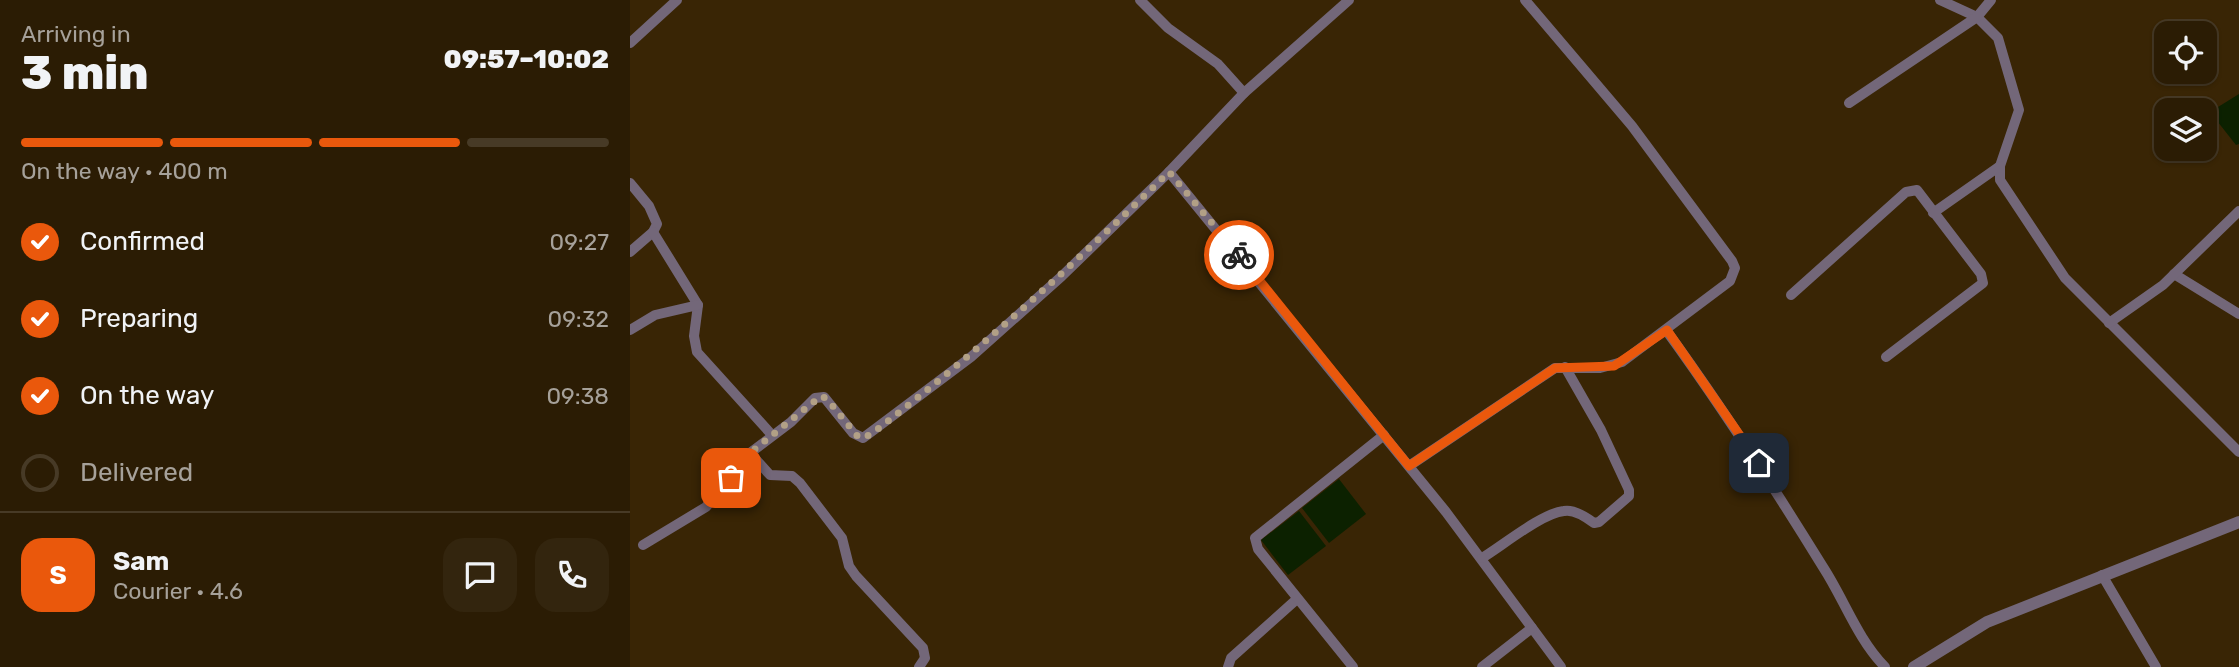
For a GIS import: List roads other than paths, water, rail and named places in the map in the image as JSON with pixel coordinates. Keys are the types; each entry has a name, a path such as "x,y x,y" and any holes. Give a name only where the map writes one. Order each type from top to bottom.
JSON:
{"street":[{"path":"630,43 677,0"},
{"path":"1140,0 1168,28 1218,64 1244,93"},
{"path":"643,545 706,507 750,453 821,396 827,399 859,438 870,435 971,357 1062,276 1169,172 1244,93 1349,0"},
{"path":"1409,466 1555,368 1614,366 1667,330 1730,281 1734,274 1732,261 1632,126 1525,0"},
{"path":"1940,0 1977,17 1998,38 2019,110 2000,166 2000,180 2054,265 2239,452"},
{"path":"1849,103 1977,17 1992,0"},
{"path":"1933,213 2000,166"},
{"path":"1169,172 1482,558 1561,667"},
{"path":"630,183 656,217 653,232 630,252"},
{"path":"1791,295 1906,192 1917,190 1981,274 1983,283 1886,357"},
{"path":"2109,323 2174,274 2239,211"},
{"path":"653,232 698,305 694,336 697,352 772,435"},
{"path":"2174,274 2239,314"},
{"path":"630,330 655,315 698,305"},
{"path":"1667,330 1759,463 1825,570 1861,638 1885,667"},
{"path":"1482,558 1563,510 1573,511 1594,523 1600,522 1629,496 1629,490 1601,430 1565,367"},
{"path":"1353,667 1258,549 1255,538 1384,435"},
{"path":"750,453 770,475 792,476 808,494 842,538 849,566 923,648 925,658 919,667"},
{"path":"1914,667 1987,622 2239,522"},
{"path":"2102,575 2156,667"},
{"path":"1228,667 1231,658 1297,599"},
{"path":"1482,667 1532,628"}]}
